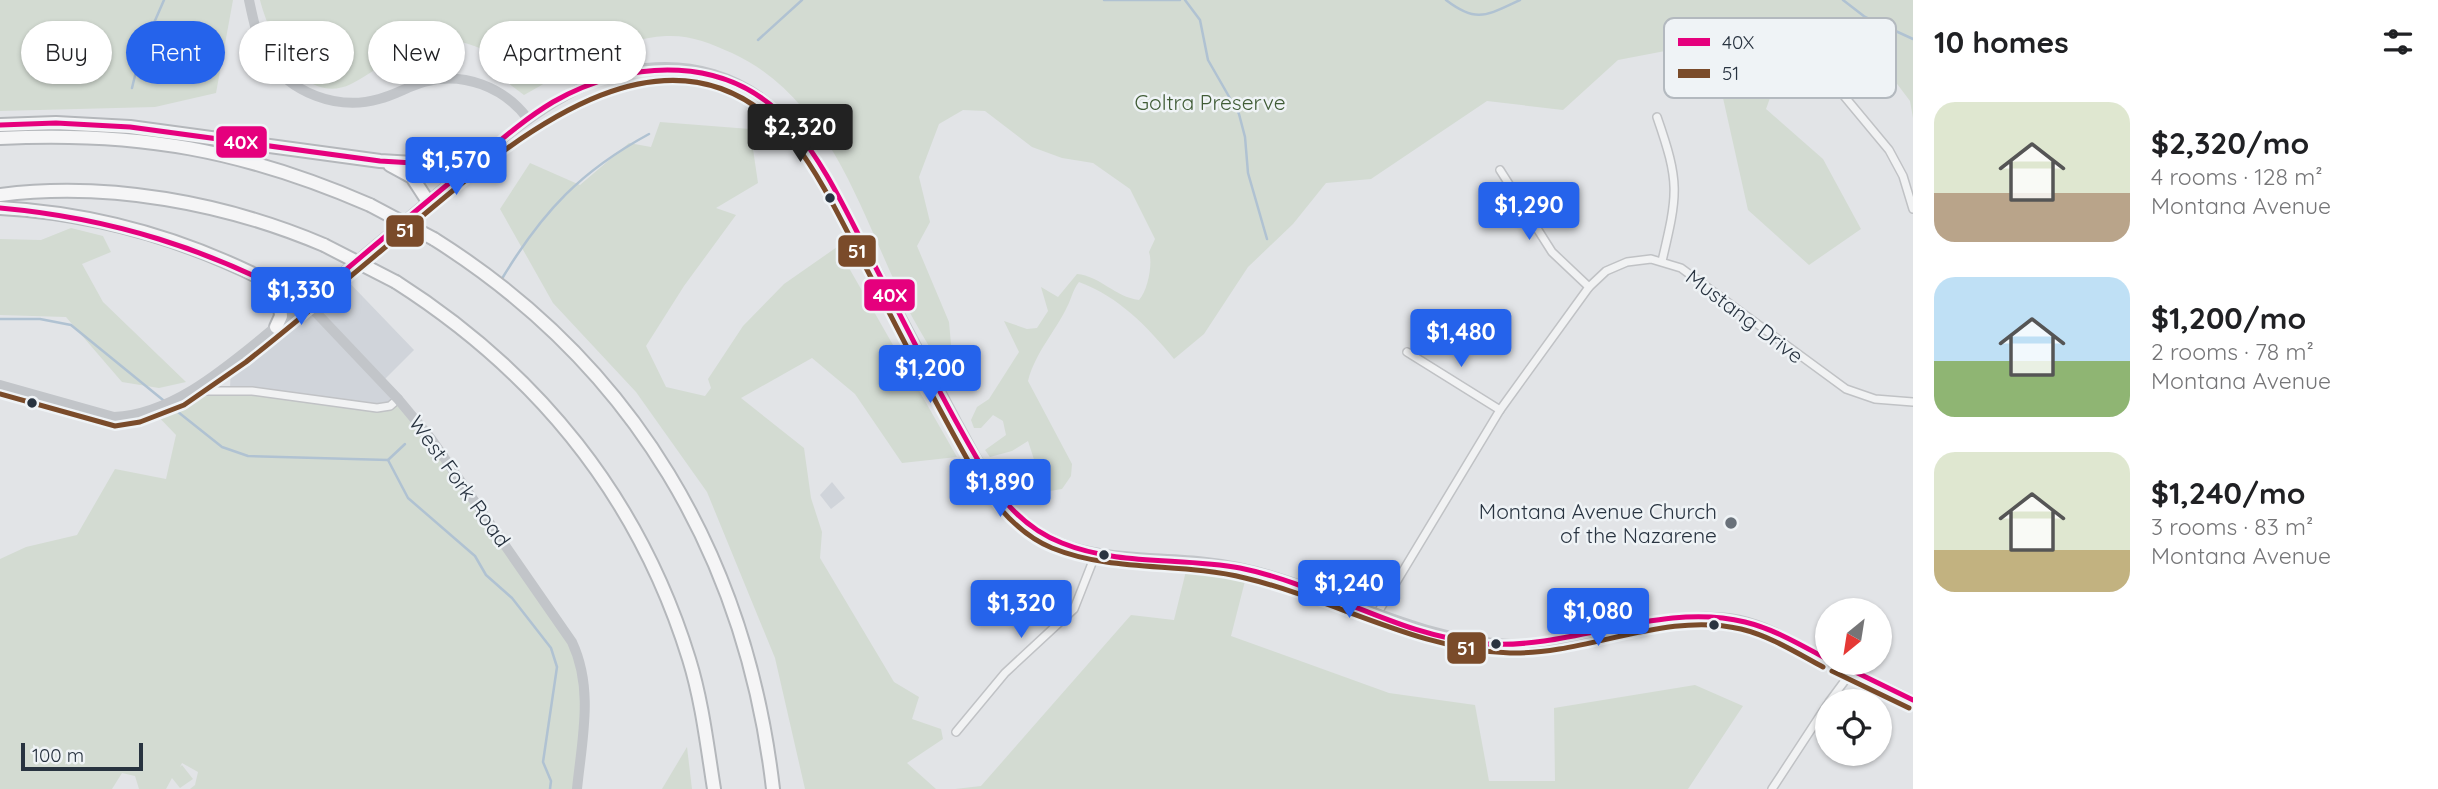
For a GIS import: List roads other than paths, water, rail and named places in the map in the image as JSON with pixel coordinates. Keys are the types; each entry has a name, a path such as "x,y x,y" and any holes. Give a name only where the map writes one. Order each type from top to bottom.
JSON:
{"highway":[{"path":"0,125 35,122 130,127 380,161 430,164 482,156"},
{"path":"0,138 130,138 197,148 259,163 370,205 434,239 545,321 590,367 654,447 703,534 734,610 755,681 773,789"},
{"path":"380,161 412,177 427,200"},
{"path":"0,195 107,193 171,200 244,217 324,245 396,282 467,331 524,382 564,428 621,509 657,575 689,660 702,713 715,789"},
{"path":"0,208 63,214 146,232 214,256 307,303"},
{"path":"276,327 281,316 278,287"}],"street":[{"path":"249,0 268,57 289,80 319,97 348,104 427,81 453,78 495,90 518,105 528,119"},
{"path":"192,391 307,303 427,200 553,102 617,73 670,66 695,69 727,78 768,102 792,125 830,183 945,399 1005,503 1043,534 1074,548 1096,553 1239,567 1444,637 1518,645 1690,617 1724,617 1765,628 1815,653"},
{"path":"1846,98 1889,150 1903,176 1913,209"},
{"path":"1657,117 1672,160 1676,184 1674,211 1662,261"},
{"path":"1500,170 1552,252 1588,287"},
{"name":"Mustang Drive","path":"1377,614 1500,410 1588,287 1616,265 1639,260 1662,261 1693,276 1846,389 1875,399 1913,402"},
{"path":"307,303 398,399"},
{"path":"1407,352 1500,410"},
{"name":"West Fork Road","path":"0,385 114,417 133,415 192,391 252,391 377,408 390,406 398,399 432,440 543,597 579,656 586,697 577,789"},
{"path":"956,732 1004,673 1074,609 1096,553"},
{"path":"1863,676 1913,700"},
{"path":"1772,789 1815,723"}],"waterway":[{"path":"132,88 140,55 164,0"},
{"path":"758,40 802,0"},
{"path":"1104,0 1180,0"},
{"path":"1185,0 1200,20 1208,60 1239,114 1245,137 1248,173 1267,239"},
{"path":"1446,0 1474,15 1490,13 1520,0"},
{"path":"1843,0 1867,18"},
{"path":"1896,31 1913,39"},
{"path":"503,277 533,232 583,178 649,134"},
{"path":"0,319 40,319 71,325 163,400"},
{"path":"168,404 222,447 248,456 388,460 408,498 475,556 486,575 512,598 551,648 557,667 543,762 551,781 550,789"},
{"path":"388,460 405,444"}],"place":[{"name":"Montana Avenue Church of the Nazarene","path":"1731,523"}],"park label":[{"name":"Goltra Preserve","path":"1210,102"}]}
